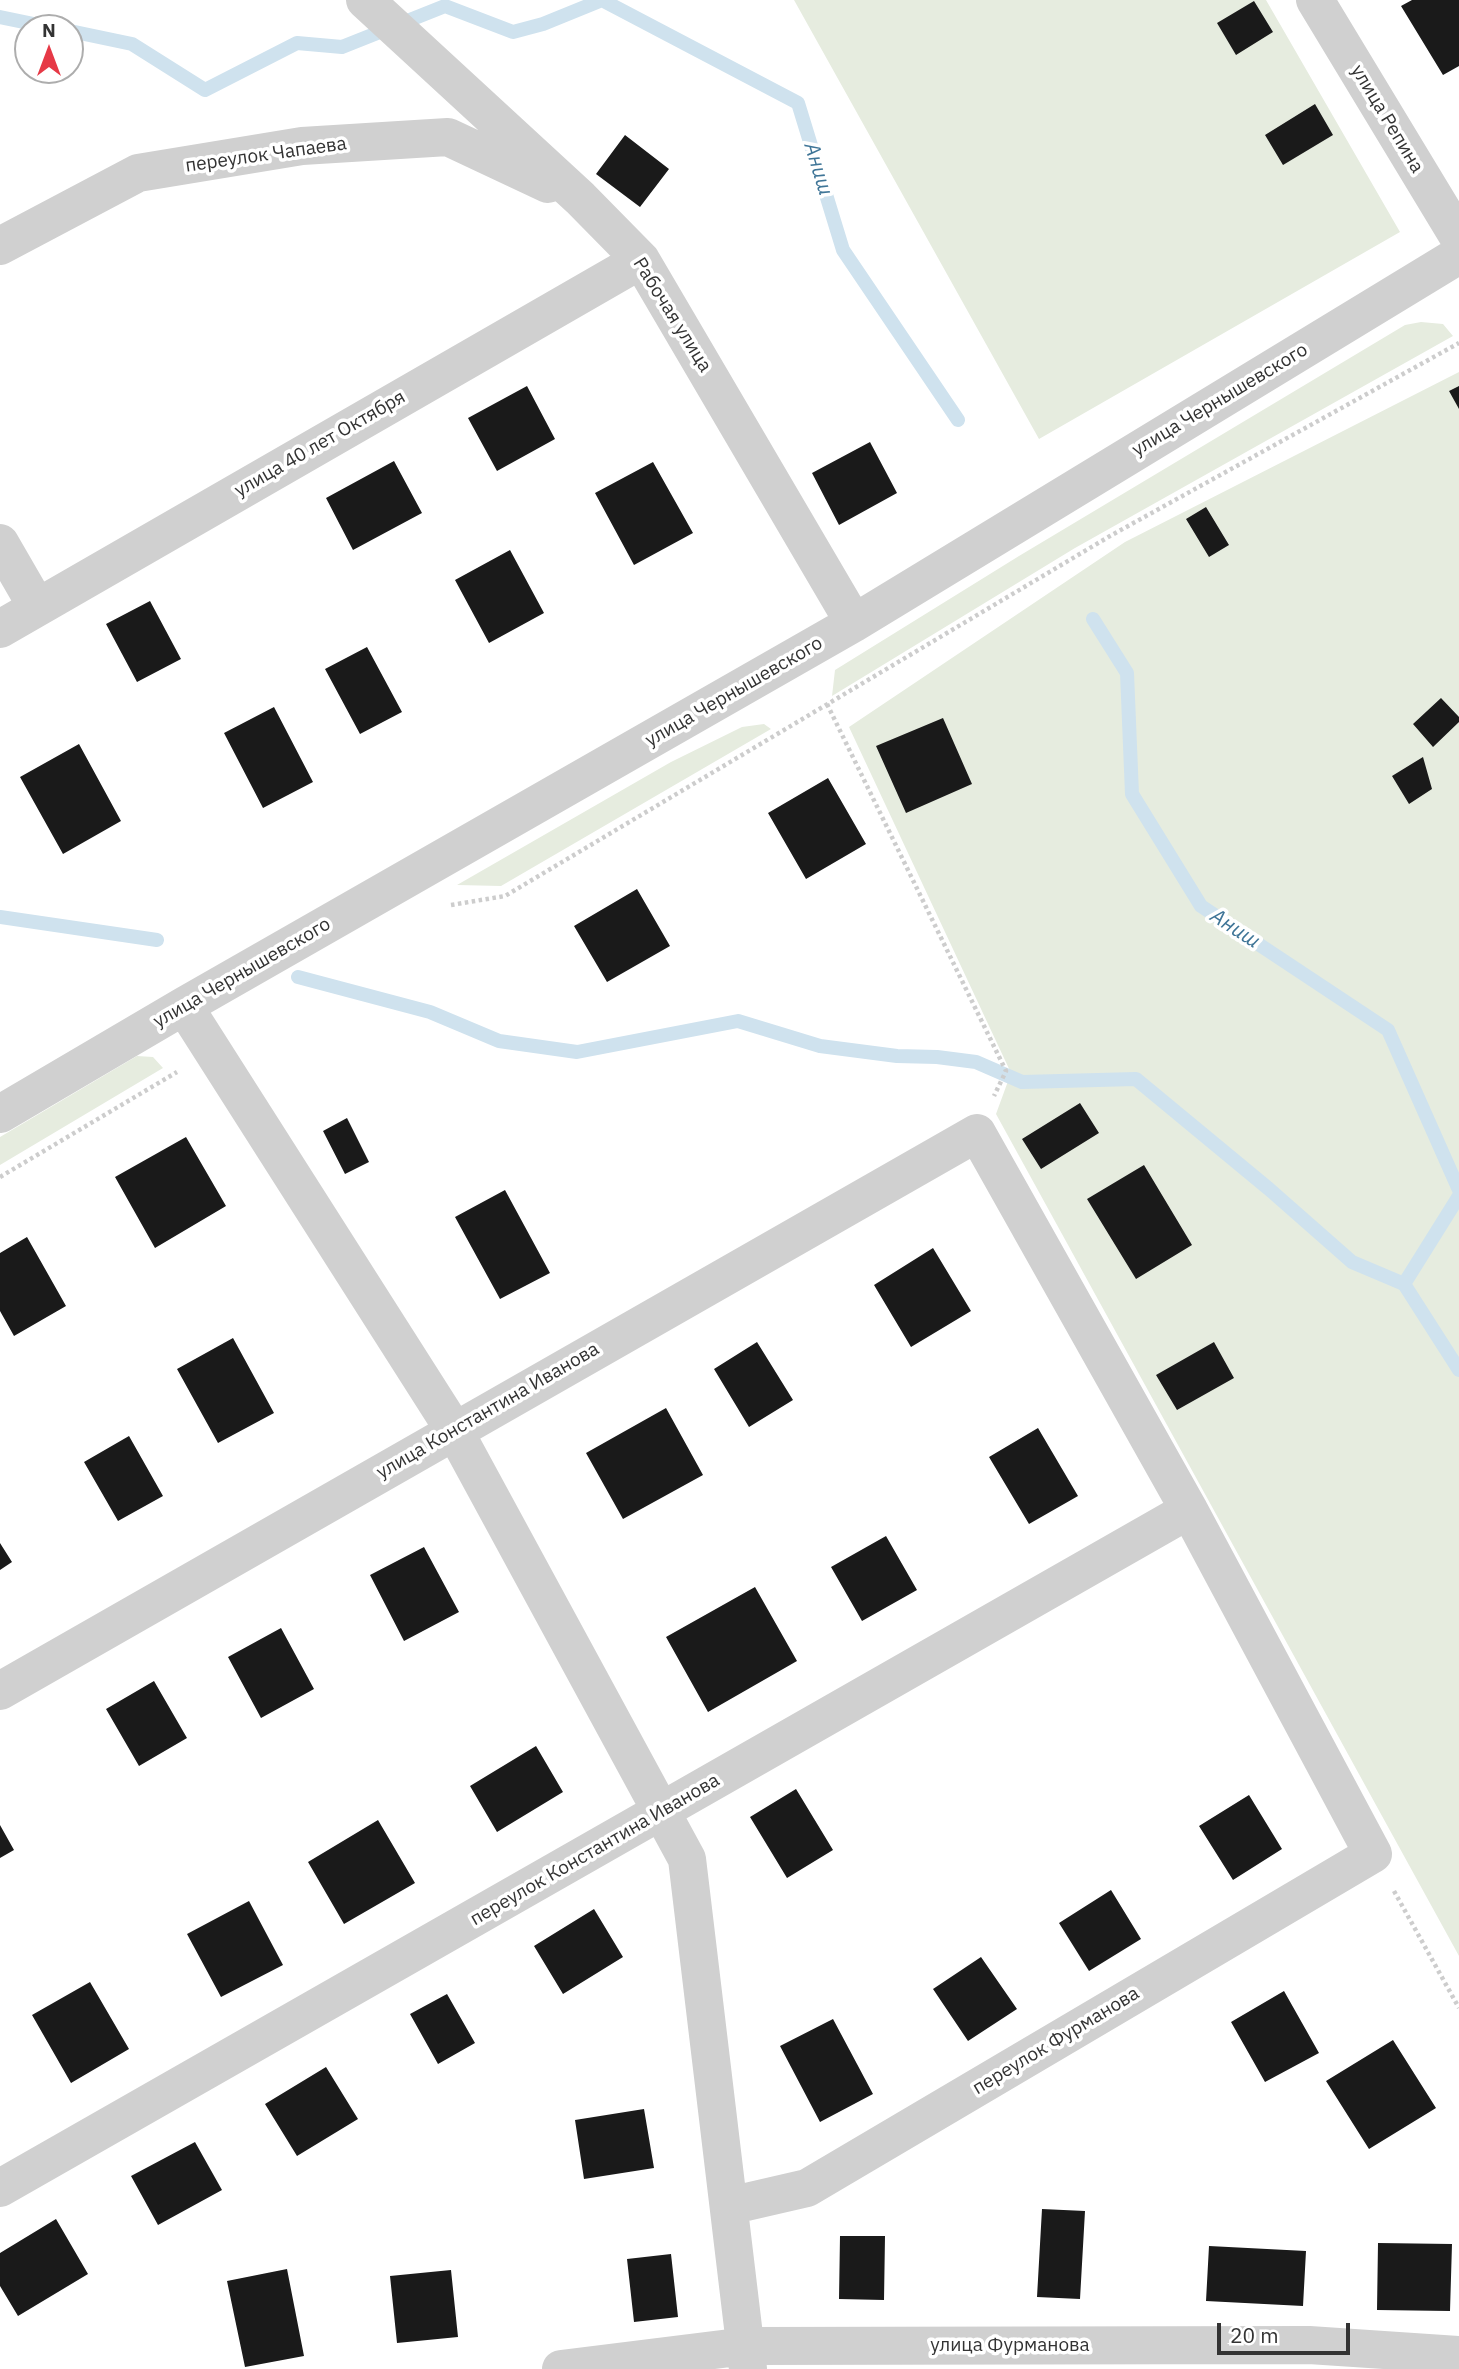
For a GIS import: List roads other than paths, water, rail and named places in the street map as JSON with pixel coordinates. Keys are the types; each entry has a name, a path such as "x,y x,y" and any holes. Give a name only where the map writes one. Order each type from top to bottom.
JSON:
{"street":[{"name":"Рабочая улица","path":"365,0 580,198 641,260 854,623"},
{"name":"улица Репина","path":"1315,0 1459,238"},
{"name":"переулок Чапаева","path":"0,246 138,173 302,146 448,138 580,198"},
{"name":"улица Чернышевского","path":"0,1114 854,623 1459,254"},
{"name":"улица 40 лет Октября","path":"0,629 641,260"},
{"path":"0,543 37,607"},
{"path":"184,1006 454,1430 687,1859 747,2357"},
{"name":"улица Константина Иванова","path":"0,1691 978,1133 1189,1510"},
{"name":"переулок Константина Иванова","path":"0,2188 1189,1510"},
{"name":"переулок Фурманова","path":"729,2206 807,2188 1373,1854 1189,1510"},
{"name":"улица Фурманова","path":"561,2369 747,2357 1309,2345 1459,2355"}],"waterway":[{"name":"Аниш","path":"602,0 798,103 843,250 958,420"},
{"path":"84,34 132,44 205,90 297,43 342,47 445,6 513,32 543,24 602,0"},
{"path":"0,17 14,20"},
{"name":"Аниш","path":"1093,619 1127,673 1132,794 1201,906 1388,1030 1459,1190"},
{"path":"0,917 157,940"},
{"path":"298,977 430,1012 499,1041 577,1052 738,1021 820,1046 976,1062 1022,1082 1136,1079 1352,1262 1404,1284"},
{"name":"Аниш","path":"1459,1196 1404,1284 1459,1370"}]}
